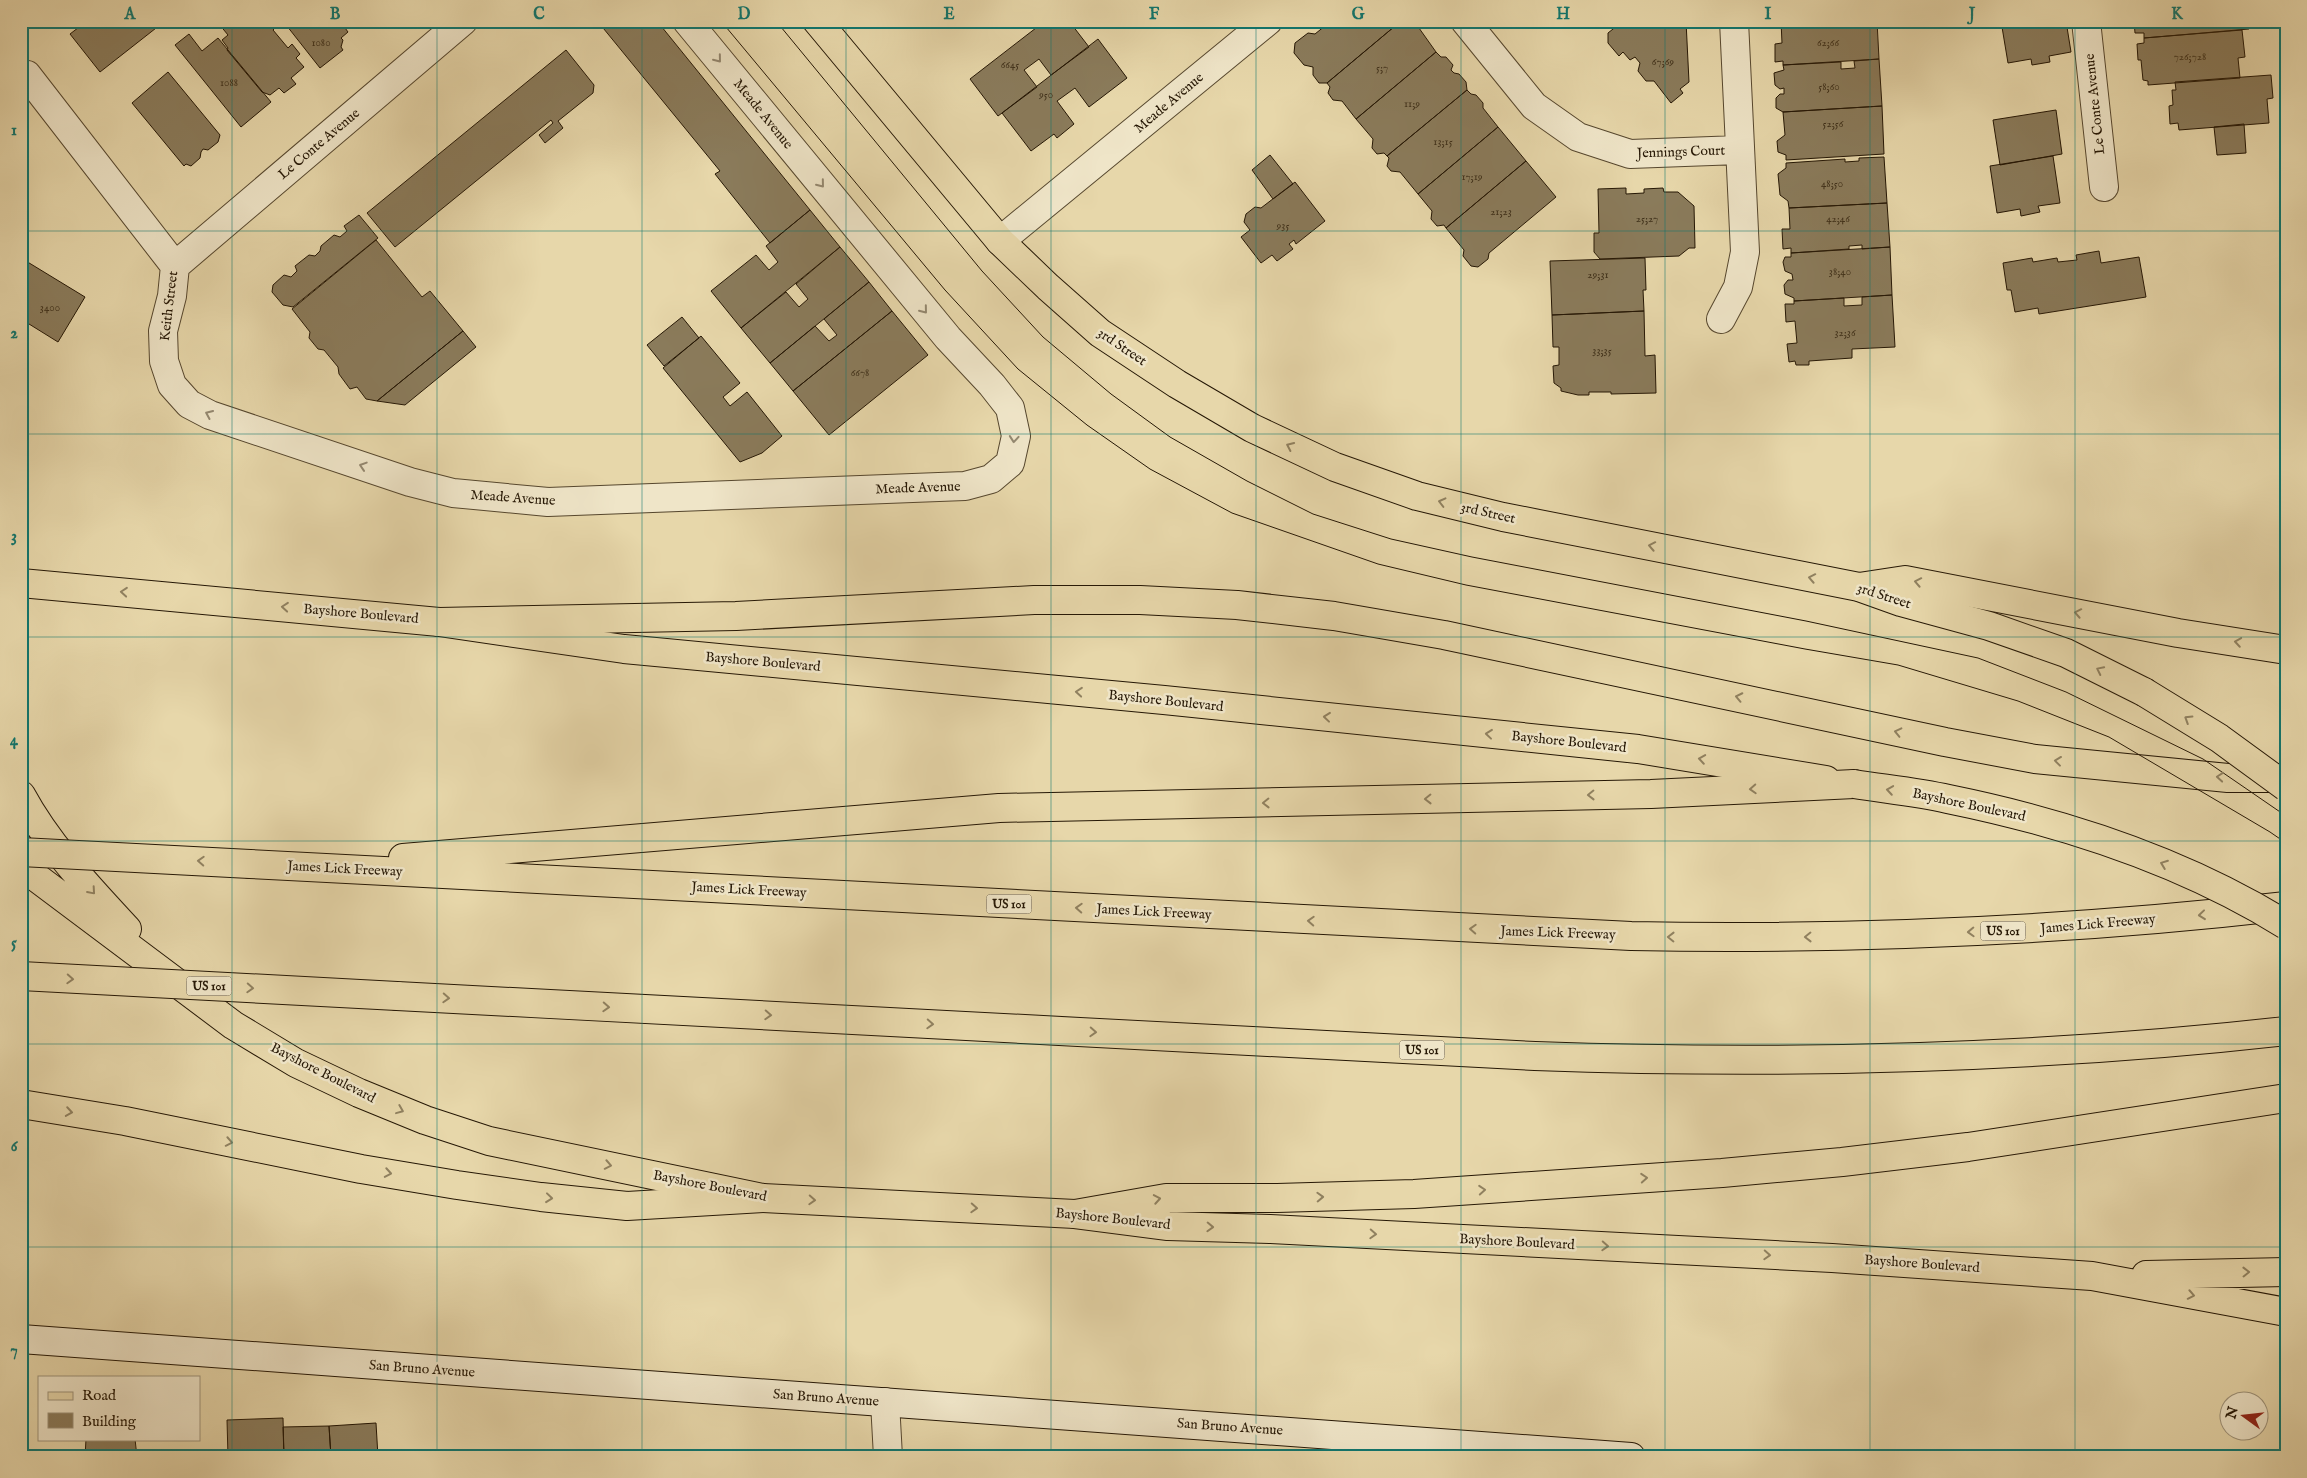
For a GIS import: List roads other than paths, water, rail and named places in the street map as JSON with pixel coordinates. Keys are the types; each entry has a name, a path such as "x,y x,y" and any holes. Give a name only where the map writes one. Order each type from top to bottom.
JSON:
{"main road":[{"name":"3rd Street","path":"817,21 1000,241 1048,288 1100,333 1177,384 1252,428 1335,466 1417,496 1503,517 1859,587 1901,602 1989,626 2057,650 2144,692 2219,738 2286,787"},
{"path":"1859,587 1905,580 2178,633 2286,650"},
{"name":"Bayshore Boulevard","path":"21,583 439,622 624,649 1164,700 1638,749 1946,798 2004,811 2103,840 2193,875 2286,925"},
{"path":"439,622 736,616 1034,600 1140,600 1237,605 1334,616 1444,635 1945,742 2034,759 2219,777 2286,778"},
{"path":"299,866 999,808 1651,794 1854,784"},
{"path":"21,796 31,813 90,890 160,964 233,1025"},
{"name":"James Lick Freeway","path":"21,852 1631,936 1829,936 1987,932 2074,927 2286,906"},
{"name":"Bayshore Boulevard","path":"21,866 233,1025 296,1063 359,1094 425,1120 489,1140 763,1198 1075,1214 1168,1226 1270,1229 1832,1258 2092,1276 2286,1312"},
{"name":"US 101","path":"21,976 1535,1056 1714,1061 1856,1060 1982,1056 2142,1046 2286,1031"},
{"path":"1075,1214 1166,1198 1277,1198 1414,1194 1722,1173 1842,1162 1968,1147 2286,1098"},
{"path":"21,1104 125,1121 371,1170 541,1197 627,1206 763,1198"},
{"path":"2092,1276 2286,1272"}],"street":[{"name":"Le Conte Avenue","path":"175,266 462,21"},
{"name":"Meade Avenue","path":"410,482 453,493 548,502 965,486 991,479 1010,464 1016,436 1010,408 992,385 948,338 687,21"},
{"name":"Meade Avenue","path":"1000,241 1268,21"},
{"name":"Jennings Court","path":"1465,21 1534,106 1578,137 1630,154 1739,150"},
{"name":"Jennings Court","path":"1720,319 1738,286 1745,252 1734,21"},
{"name":"Le Conte Avenue","path":"2086,21 2104,187"},
{"name":"Keith Street","path":"27,75 175,266 172,296 163,330 164,361 172,385 189,404 210,416 410,482"},
{"name":"San Bruno Avenue","path":"21,1340 1631,1457"},
{"path":"885,1402 888,1457"}],"tram line":[{"path":"721,21 945,290 1018,369 1087,425 1150,469 1232,513 1378,564 1466,585 1898,665 2018,701 2109,737 2286,843"},
{"path":"776,21 982,271 1043,337 1111,394 1170,437 1247,481 1313,514 1391,539 1472,557 1806,621 1978,658 2066,692 2203,759 2286,816"}]}
